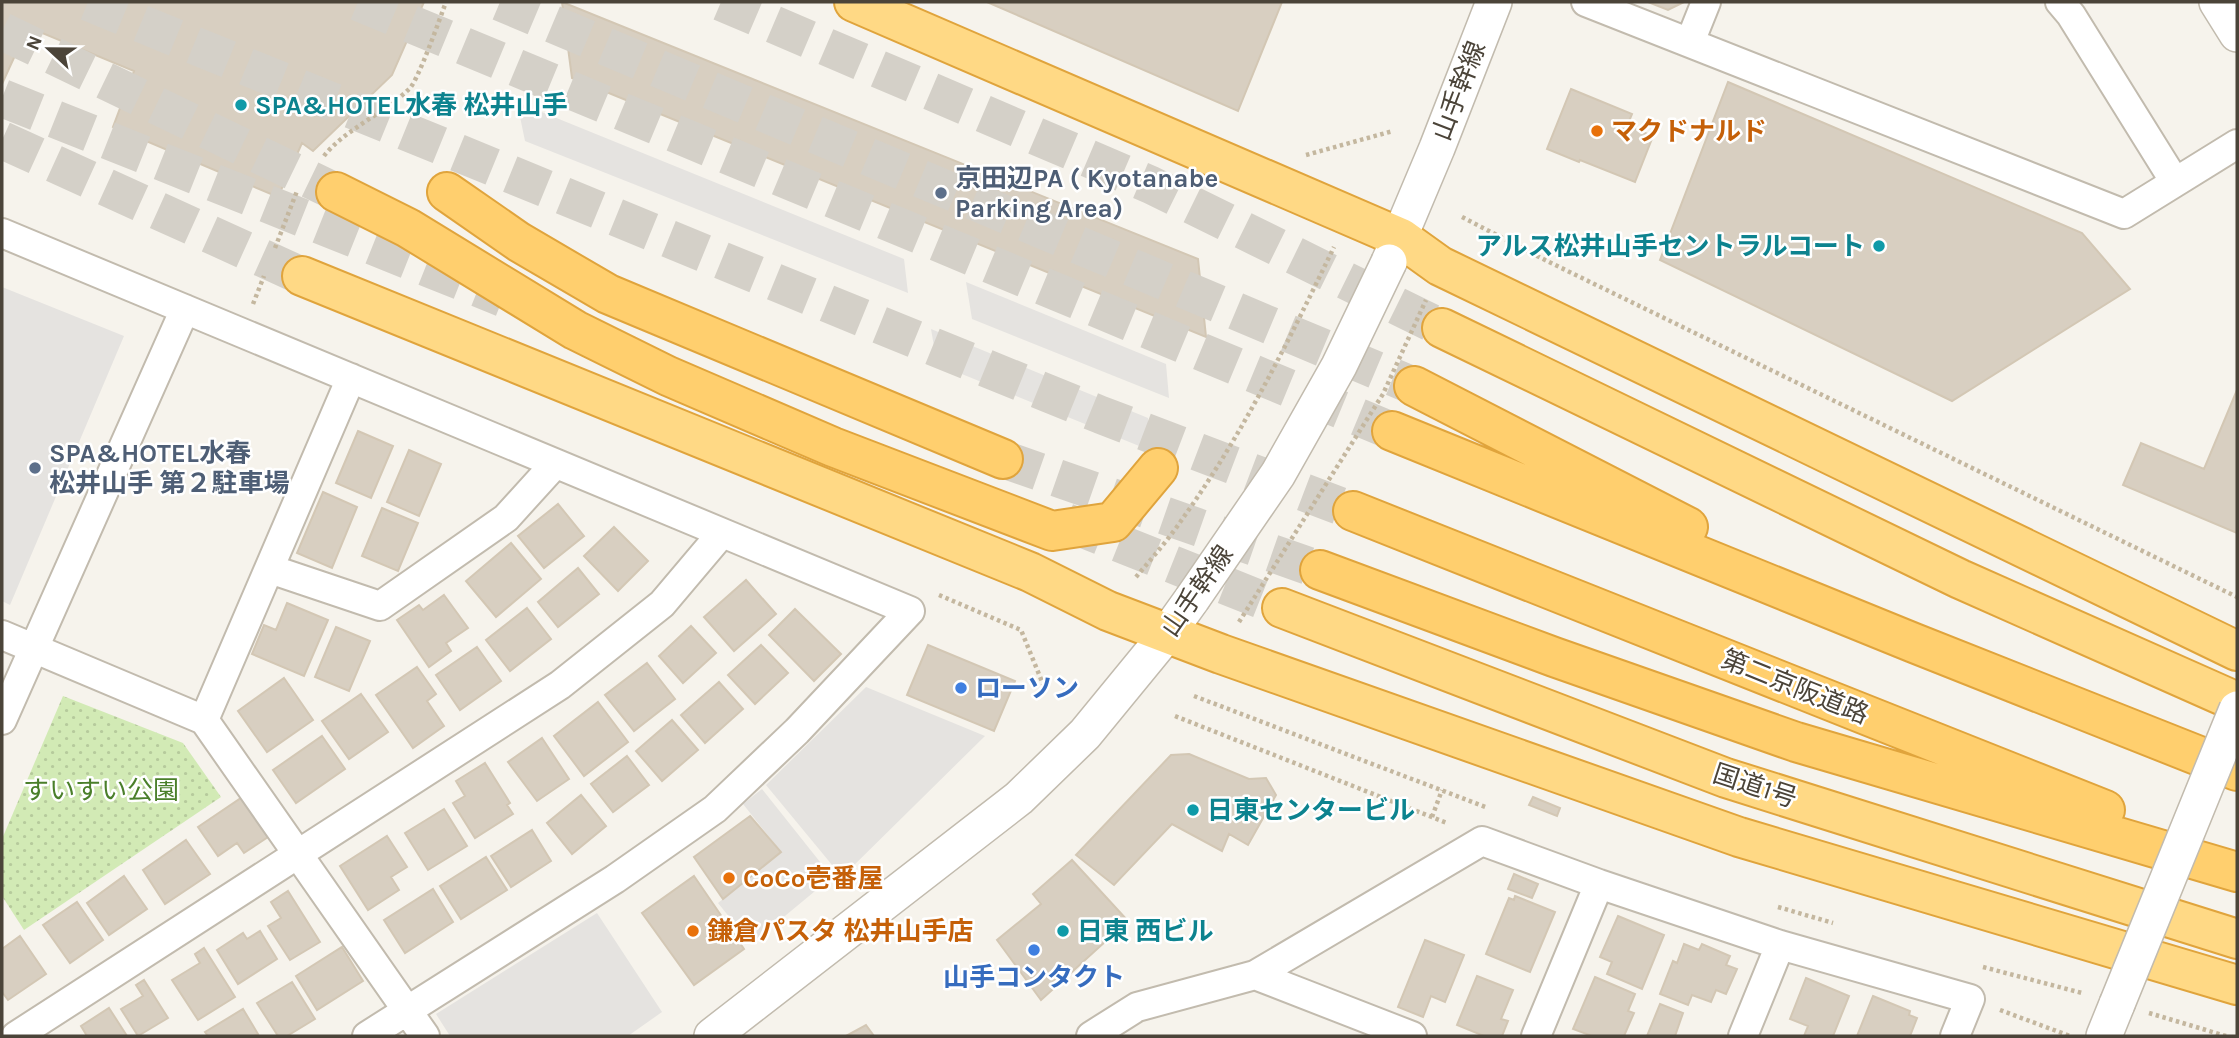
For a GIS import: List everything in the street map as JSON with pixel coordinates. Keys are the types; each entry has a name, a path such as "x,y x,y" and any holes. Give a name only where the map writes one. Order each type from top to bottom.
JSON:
{"highway":[{"path":"854,2 1395,250 1440,266 2237,650"},
{"path":"337,192 408,228 575,330 668,376 833,447 1052,531 1113,522 1158,468"},
{"path":"447,192 519,242 608,294 1003,459"},
{"path":"302,276 1030,572 1108,611 1167,634 1739,837 2237,985"},
{"path":"1434,314 1960,579 2237,702"},
{"path":"1414,386 1914,643"},
{"path":"1392,430 1914,643 2237,771"},
{"name":"第二京阪道路","path":"1353,511 2237,863"},
{"path":"1320,570 1554,657 1796,742 2237,872"},
{"name":"国道1号","path":"1282,608 1726,778 2237,939"}],"street":[{"name":"山手幹線","path":"712,1036 1019,798 1085,734 1167,634 1278,474 1339,366 1395,250 1494,2"},
{"path":"1586,2 2123,214 2237,145"},
{"path":"1690,43 1706,2"},
{"path":"2060,2 2071,15 2175,182"},
{"path":"2217,2 2237,34"},
{"path":"2,233 910,611 797,731 715,809 615,879 367,1036"},
{"path":"2,720 185,309"},
{"path":"204,720 351,378"},
{"path":"270,569 380,606 506,518 555,464"},
{"path":"16,1036 560,685 662,604 722,533"},
{"path":"2,635 204,720 425,1036"},
{"path":"2104,1036 2131,1008 2237,709"},
{"path":"1091,1036 1138,1007 1255,975 1482,841 1780,945 1970,999 1955,1036"},
{"path":"1536,1036 1599,884"},
{"path":"1743,1036 1780,945"},
{"path":"1255,975 1412,1036"}],"path":[{"path":"366,123 412,86 446,2"},
{"path":"1462,217 2237,597"},
{"path":"1136,577 1183,519 1241,427 1334,247"},
{"path":"1239,622 1434,314"},
{"path":"1194,696 1492,809"},
{"path":"1175,716 1432,817 1482,841"},
{"path":"1432,817 1443,790"},
{"path":"1773,906 1839,925"},
{"path":"1972,964 2084,994"},
{"path":"1970,999 2071,1036"},
{"path":"2131,1008 2225,1036"}],"green space":[{"name":"すいすい公園","path":"63,696 183,743 221,797 24,930 2,896 2,839"}],"shaded area":[{"path":"517,102 904,259 908,293 525,141"},
{"path":"966,282 1166,364 1169,398 972,319"},
{"name":"SPA&HOTEL水春 松井山手 第２駐車場","path":"2,287 124,336 10,605 2,601"},
{"path":"931,329 1148,418 1149,450 937,364"},
{"path":"866,687 985,736 842,877 766,785"},
{"path":"762,789 832,877 751,944 718,903 781,852 743,804"},
{"path":"597,913 662,1012 628,1036 450,1036 436,1014"}],"building":[{"name":"SPA&HOTEL水春 松井山手","path":"2,2 424,2 392,75 313,151 302,143 278,197 113,127 134,71 28,27 2,84"},
{"path":"562,2 1198,259 1206,337 572,78"},
{"path":"987,2 1282,2 1238,111"},
{"path":"1648,2 1684,2 1668,10"},
{"name":"アルス松井山手セントラルコート","path":"1728,82 2082,233 2130,289 1952,401 1660,260"},
{"name":"マクドナルド","path":"1571,89 1632,114 1627,126 1653,136 1635,182 1547,149"},
{"path":"2237,390 2237,533 2123,485 2141,443 2204,469"},
{"path":"358,431 393,446 371,498 336,483"},
{"path":"409,450 441,464 419,516 387,502"},
{"path":"323,492 357,507 332,568 297,553"},
{"path":"558,504 584,536 544,568 518,536"},
{"path":"382,508 418,523 398,571 362,556"},
{"path":"614,527 648,561 618,591 584,556"},
{"path":"511,543 541,579 496,617 466,581"},
{"path":"578,568 599,594 558,627 538,602"},
{"path":"746,580 776,614 734,651 704,617"},
{"path":"444,595 468,628 446,643 451,651 429,667 397,620 419,605 423,610"},
{"path":"287,603 328,620 304,676 252,654 264,625 276,630"},
{"path":"527,608 551,639 510,671 486,640"},
{"path":"795,609 841,654 814,681 769,635"},
{"path":"691,626 716,653 683,683 659,656"},
{"path":"336,627 370,641 349,691 315,677"},
{"path":"761,645 788,673 755,704 728,675"},
{"name":"ローソン","path":"928,645 1015,681 994,731 907,695"},
{"path":"477,647 501,681 460,710 436,675"},
{"path":"647,663 675,699 634,731 605,695"},
{"path":"417,667 436,694 427,701 444,726 413,748 376,695"},
{"path":"284,678 313,720 267,752 238,711"},
{"path":"719,682 743,709 705,743 681,715"},
{"path":"361,694 388,732 349,759 322,721"},
{"path":"598,702 628,742 584,776 554,736"},
{"path":"672,720 698,750 662,781 636,751"},
{"path":"322,736 345,769 296,803 273,770"},
{"path":"542,738 569,779 537,801 508,762"},
{"name":"日東センタービル","path":"1189,754 1249,779 1266,778 1276,795 1248,845 1229,834 1222,851 1172,824 1114,885 1076,855 1171,755"},
{"path":"627,756 649,785 613,812 591,784"},
{"path":"485,763 510,803 507,805 513,814 475,838 453,803 465,796 456,781"},
{"path":"581,795 606,826 572,854 547,823"},
{"path":"1533,797 1560,808 1557,816 1529,805"},
{"path":"241,798 268,837 244,853 237,843 218,856 198,827"},
{"path":"444,809 467,846 428,870 405,833"},
{"name":"CoCo壱番屋","path":"750,816 781,852 723,899 694,857"},
{"path":"532,830 551,861 511,887 491,856"},
{"path":"387,836 407,867 391,877 399,890 368,910 340,866"},
{"path":"186,840 210,874 165,904 143,870"},
{"path":"486,857 507,890 461,919 440,886"},
{"name":"日東 西ビル","path":"1072,860 1128,921 1041,1000 997,940 1041,904 1033,894"},
{"path":"1514,874 1538,884 1532,898 1508,889"},
{"path":"124,876 147,909 109,935 87,903"},
{"name":"鎌倉パスタ 松井山手店","path":"694,876 744,949 694,985 642,913"},
{"path":"433,889 453,922 405,953 384,920"},
{"path":"288,891 320,942 290,960 268,926 281,918 271,902"},
{"path":"1515,896 1555,912 1530,972 1486,954 1509,898 1514,900"},
{"path":"77,902 103,940 70,963 43,925"},
{"path":"1618,916 1664,935 1642,989 1607,974 1612,962 1600,957"},
{"path":"260,931 277,959 238,984 217,950 243,933 247,939"},
{"path":"20,936 46,974 8,1000 2,992 2,949"},
{"path":"1425,940 1464,955 1445,1002 1431,996 1423,1017 1398,1007"},
{"path":"1684,944 1699,950 1702,944 1730,956 1726,965 1737,969 1726,994 1716,990 1711,1002 1692,995 1688,1005 1660,994 1673,961 1677,963"},
{"path":"342,947 363,981 317,1010 296,976"},
{"path":"204,948 235,997 198,1020 172,980 200,963 195,954"},
{"path":"1477,976 1513,990 1501,1019 1508,1021 1502,1036 1484,1036 1457,1025"},
{"path":"1595,977 1635,994 1628,1011 1634,1013 1624,1036 1592,1036 1573,1029"},
{"path":"1806,978 1849,996 1833,1036 1804,1036 1808,1026 1790,1019"},
{"path":"144,980 168,1018 138,1036 121,1009 143,996 136,985"},
{"path":"292,982 315,1019 287,1036 278,1036 257,1003"},
{"path":"1873,996 1910,1011 1909,1015 1917,1018 1910,1036 1857,1036"},
{"path":"1660,1004 1683,1013 1675,1036 1647,1036"},
{"path":"109,1008 127,1036 87,1036 81,1026"},
{"path":"243,1009 258,1034 208,1036 205,1032"},
{"path":"866,1025 874,1036 846,1036"}],"tunnel":[{"path":"88,2 1101,415 1353,511"},
{"path":"358,2 1392,431"},
{"path":"500,2 1414,386"},
{"path":"721,2 1151,185 1442,328"},
{"path":"2,31 336,192"},
{"path":"2,98 503,298"},
{"path":"2,140 302,276"},
{"path":"1003,459 1320,570"},
{"path":"1066,522 1282,608"}],"place":[{"name":"SPA&HOTEL水春 松井山手","path":"241,105"},
{"name":"マクドナルド","path":"1597,131"},
{"name":"京田辺PA ( Kyotanabe Parking Area)","path":"941,193"},
{"name":"アルス松井山手セントラルコート","path":"1879,246"},
{"name":"SPA&HOTEL水春 松井山手 第２駐車場","path":"35,468"},
{"name":"ローソン","path":"961,688"},
{"name":"日東センタービル","path":"1193,810"},
{"name":"CoCo壱番屋","path":"729,878"},
{"name":"鎌倉パスタ 松井山手店","path":"693,931"},
{"name":"日東 西ビル","path":"1063,931"},
{"name":"山手コンタクト","path":"1034,950"}]}
